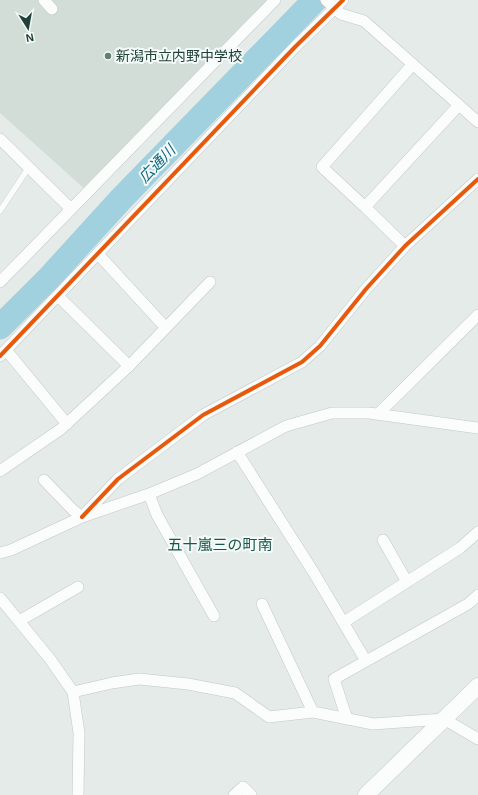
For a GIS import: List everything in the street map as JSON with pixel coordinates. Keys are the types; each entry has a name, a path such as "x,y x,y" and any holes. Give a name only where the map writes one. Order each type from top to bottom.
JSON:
{"street":[{"path":"44,0 52,8"},
{"path":"0,282 275,0"},
{"path":"67,424 3,353 296,47 331,5 343,0"},
{"path":"331,5 341,14 364,21 478,122"},
{"path":"405,246 322,167 412,64"},
{"path":"365,207 459,105"},
{"path":"0,139 71,209"},
{"path":"82,517 118,479 203,415 302,362 320,346 366,289 405,246 478,179"},
{"path":"98,254 166,328"},
{"path":"0,471 62,430 129,366 210,282"},
{"path":"58,296 129,366"},
{"path":"378,414 478,316"},
{"path":"0,553 11,550 82,517 149,494 197,474 286,426 332,413 378,414 477,426"},
{"path":"237,452 344,622 366,661"},
{"path":"44,480 73,510 82,517"},
{"path":"149,494 157,515 214,616"},
{"path":"344,622 460,548 478,532"},
{"path":"384,540 407,582"},
{"path":"19,621 78,587"},
{"path":"347,719 334,679 468,604 478,595"},
{"path":"0,598 50,659 73,692 79,733 78,795"},
{"path":"262,604 313,712"},
{"path":"73,692 112,683 139,679 188,684 235,693 269,717 313,712 373,724 444,719 478,739"},
{"path":"366,795 478,686"},
{"path":"234,795 243,787 251,795"}],"lane":[{"path":"0,211 29,167"}],"shaded area":[{"name":"新潟市立内野中学校","path":"0,0 271,0 87,191 0,113"}],"waterway":[{"name":"広通川","path":"0,327 50,277 122,198 315,0"}],"cycle path":[{"path":"0,356 295,47 343,0"},
{"path":"82,517 118,479 203,415 302,362 320,346 366,289 405,246 478,179"}],"place":[{"name":"新潟市立内野中学校","path":"108,56"}],"district":[{"name":"五十嵐三の町南","path":"220,545"}]}
